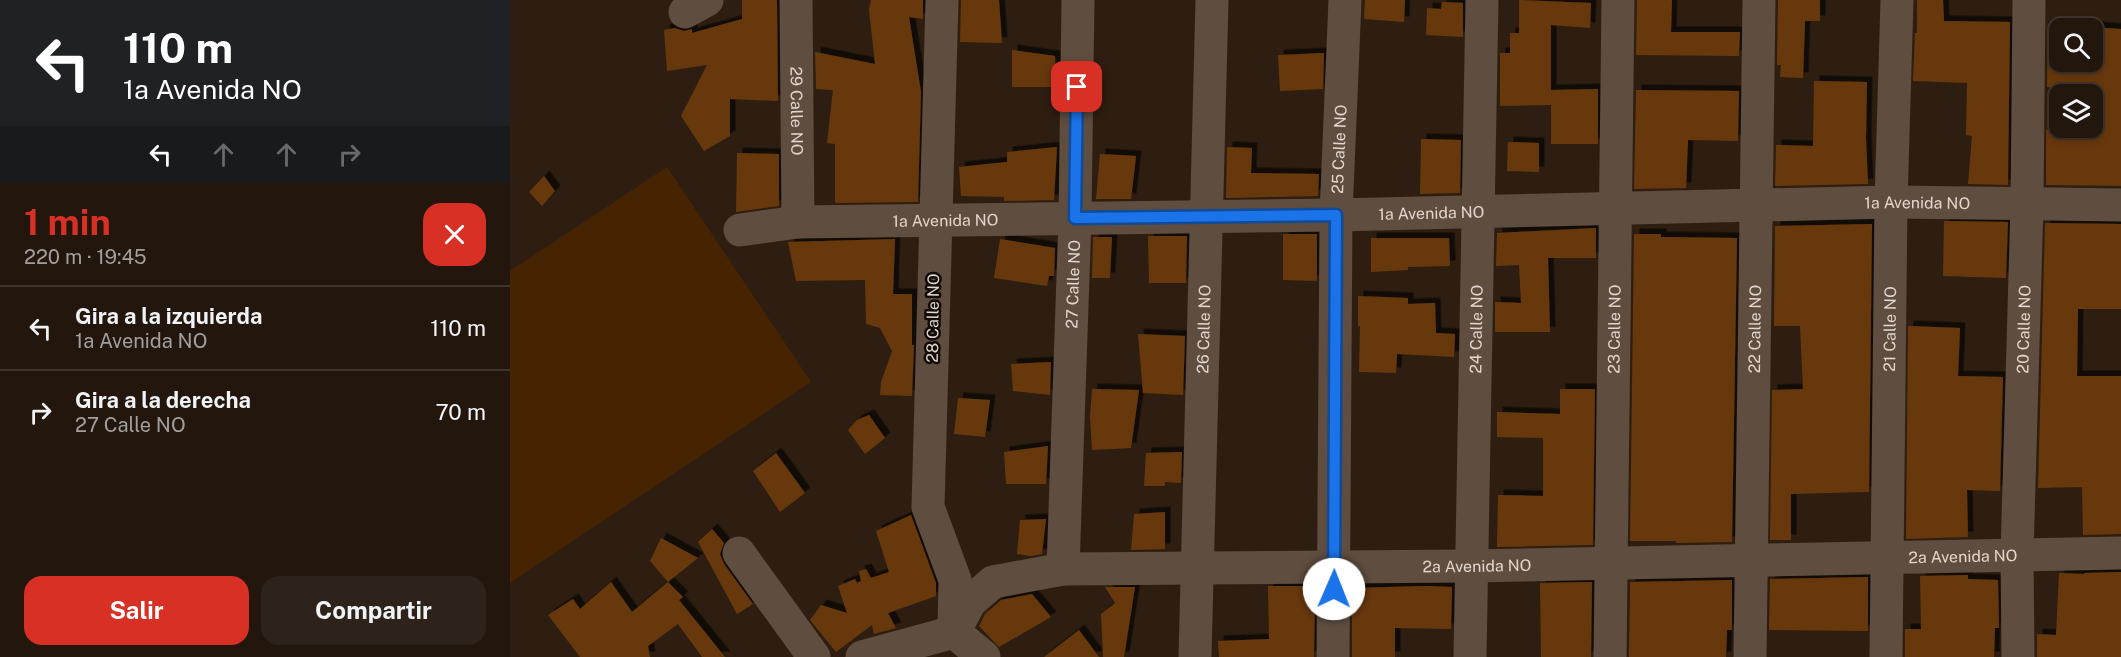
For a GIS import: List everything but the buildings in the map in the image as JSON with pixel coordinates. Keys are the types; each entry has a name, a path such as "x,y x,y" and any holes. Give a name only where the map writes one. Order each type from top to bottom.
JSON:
{"street":[{"name":"29 Calle NO","path":"796,0 798,222"},
{"name":"28 Calle NO","path":"942,0 928,507 955,580 954,632"},
{"name":"27 Calle NO","path":"1063,569 1075,218 1078,0"},
{"name":"26 Calle NO","path":"1195,657 1212,0"},
{"name":"25 Calle NO","path":"1333,657 1336,215 1345,0"},
{"name":"24 Calle NO","path":"1470,657 1482,0"},
{"name":"23 Calle NO","path":"1610,657 1618,0"},
{"name":"22 Calle NO","path":"1750,657 1759,0"},
{"name":"21 Calle NO","path":"1887,657 1891,202 1897,0"},
{"name":"20 Calle NO","path":"2018,657 2017,555 2027,204 2029,0"},
{"name":"1a Avenida NO","path":"740,230 798,222 1336,215 1891,202 2121,205"},
{"path":"739,553 814,657"},
{"name":"2a Avenida NO","path":"954,632 970,602 993,582 1063,569 1470,566 2121,553"},
{"path":"862,657 954,632 984,657"}],"shaded area":[{"path":"667,167 811,382 510,583 510,271"}],"route":[{"path":"1077,87 1075,218 1336,215 1334,589"}]}
